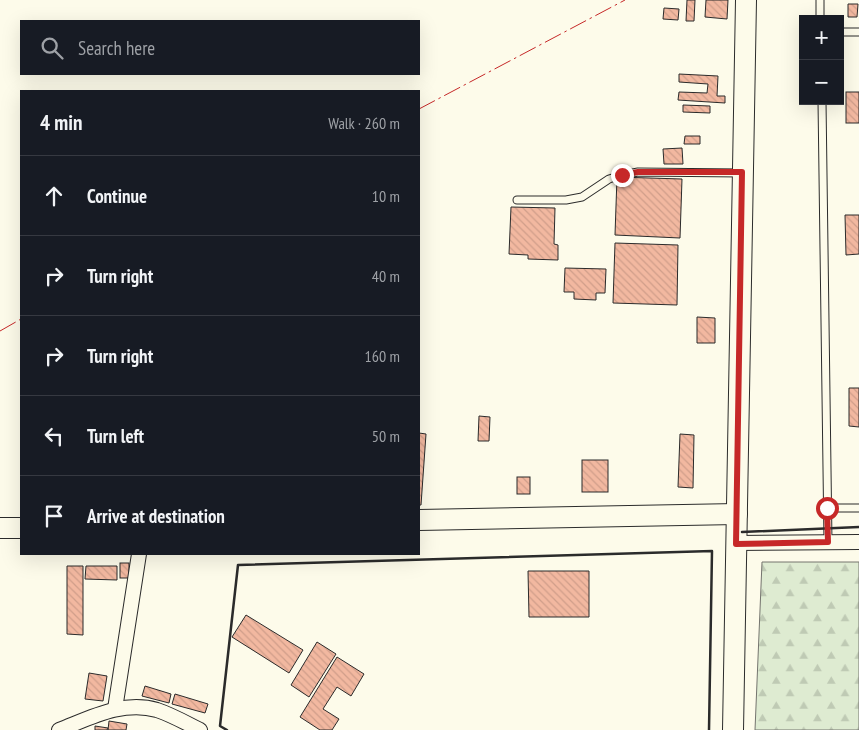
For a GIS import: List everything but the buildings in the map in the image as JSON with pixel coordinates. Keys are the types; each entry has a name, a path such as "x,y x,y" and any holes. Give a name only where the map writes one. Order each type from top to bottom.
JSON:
{"main road":[{"path":"733,730 746,0"},
{"path":"420,520 737,514"},
{"path":"0,528 20,528"}],"street":[{"path":"736,544 859,542"},
{"path":"115,709 139,555"},
{"path":"59,730 115,709 136,706 156,710 200,730"}],"lane":[{"path":"820,0 820,15"},
{"path":"844,32 859,32"},
{"path":"822,105 828,542"},
{"path":"517,200 566,200 582,197 609,179 638,172 742,172"},
{"path":"827,508 859,508"}],"green space":[{"path":"762,562 859,562 859,730 755,730"}],"wall":[{"path":"742,532 859,527"},
{"path":"227,730 220,726 238,565 712,551 709,730"}],"power":[{"path":"420,108 625,0"},
{"path":"0,331 20,320"}],"route":[{"path":"622,175 638,172 742,172 736,544 828,542 827,508"}]}
